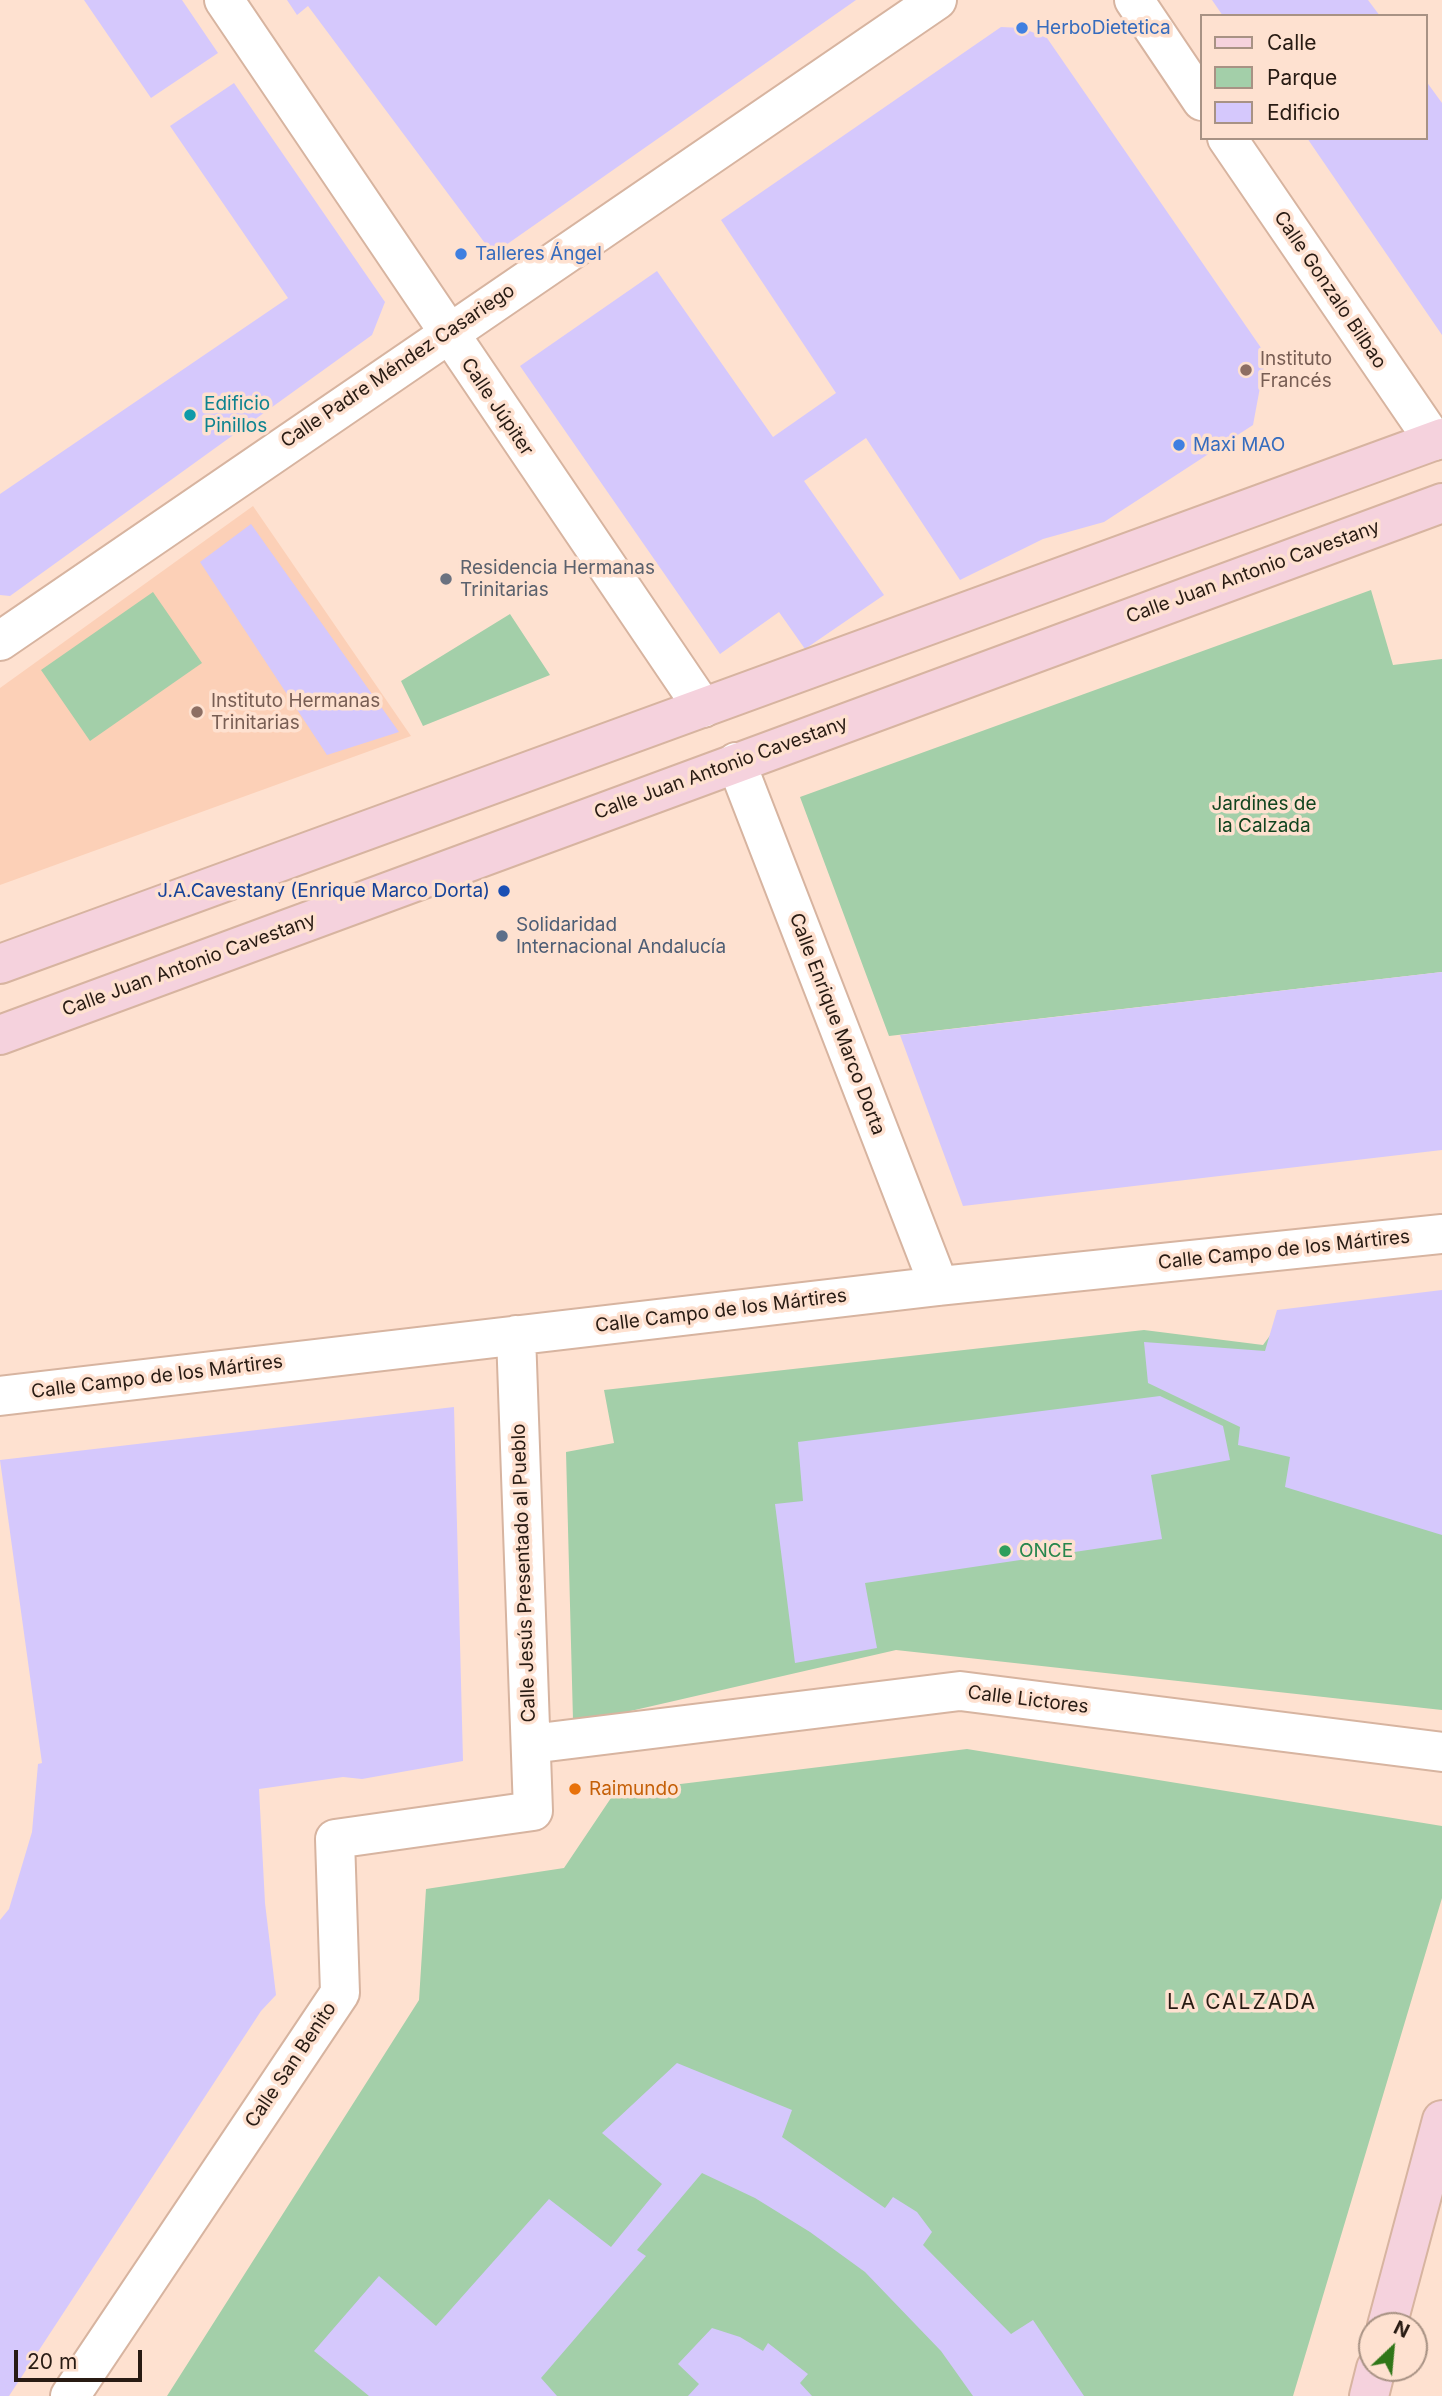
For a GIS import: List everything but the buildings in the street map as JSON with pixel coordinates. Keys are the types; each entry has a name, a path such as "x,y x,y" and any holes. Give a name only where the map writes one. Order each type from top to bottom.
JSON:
{"main road":[{"path":"0,964 1438,440"},
{"name":"Calle Juan Antonio Cavestany","path":"0,1035 1442,503"},
{"path":"1391,2312 1442,2120"}],"street":[{"name":"Calle Júpiter","path":"224,0 703,708"},
{"name":"Calle Padre Méndez Casariego","path":"0,640 937,0"},
{"path":"1134,0 1200,98"},
{"name":"Calle Gonzalo Bilbao","path":"1228,140 1438,440"},
{"name":"Calle Enrique Marco Dorta","path":"736,762 939,1286"},
{"name":"Calle Campo de los Mártires","path":"0,1396 939,1286 1442,1234"},
{"name":"Calle Jesús Presentado al Pueblo","path":"516,1335 533,1811"},
{"name":"Calle Lictores","path":"531,1744 960,1691 1442,1752"},
{"name":"Calle San Benito","path":"70,2396 340,1993 335,1839 533,1811"}],"shaded area":[{"name":"Instituto Hermanas Trinitarias","path":"253,506 411,736 0,885 0,688"}],"green space":[{"name":"Jardines de la Calzada","path":"1371,590 1393,665 1442,659 1442,972 889,1036 800,797"},
{"path":"153,592 202,663 90,741 41,670"},
{"path":"510,614 550,675 423,726 401,681"},
{"name":"ONCE","path":"1442,1294 1442,1710 896,1650 613,1715 573,1720 566,1452 614,1443 604,1390 1144,1330 1263,1345 1286,1314"},
{"path":"967,1749 1442,1826 1442,1898 1293,2396 167,2396 419,2000 426,1889 564,1868 615,1792"}],"place":[{"name":"HerboDietetica","path":"1022,28"},
{"name":"Talleres Ángel","path":"461,254"},
{"name":"Instituto Francés","path":"1246,370"},
{"name":"Edificio Pinillos","path":"190,415"},
{"name":"Maxi MAO","path":"1179,445"},
{"name":"Residencia Hermanas Trinitarias","path":"446,579"},
{"name":"Instituto Hermanas Trinitarias","path":"197,712"},
{"name":"J.A.Cavestany (Enrique Marco Dorta)","path":"504,891"},
{"name":"Solidaridad Internacional Andalucía","path":"502,936"},
{"name":"ONCE","path":"1005,1551"},
{"name":"Raimundo","path":"575,1789"}],"district":[{"name":"LA CALZADA","path":"1242,2003"}]}
